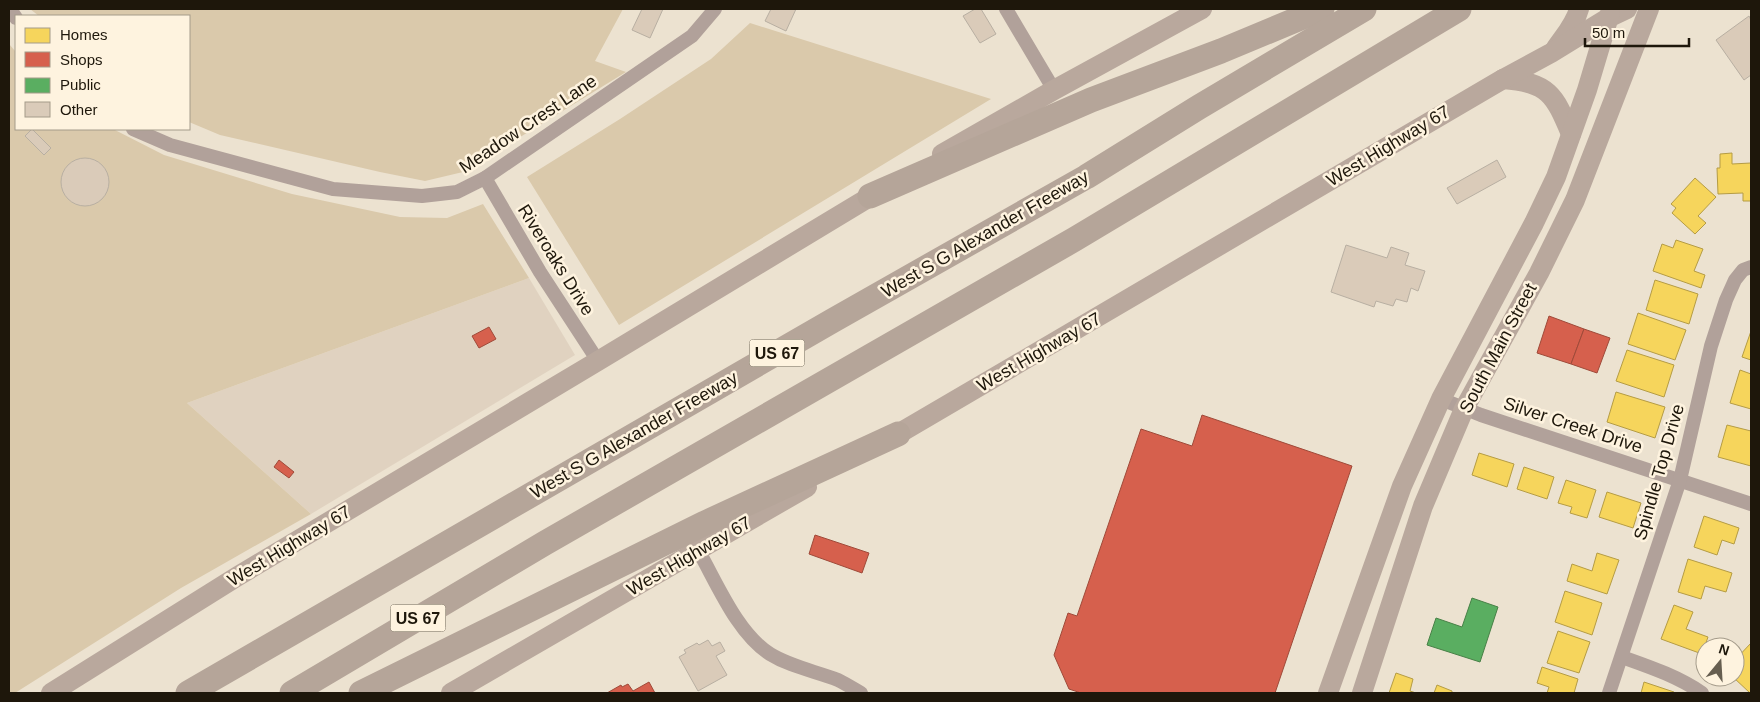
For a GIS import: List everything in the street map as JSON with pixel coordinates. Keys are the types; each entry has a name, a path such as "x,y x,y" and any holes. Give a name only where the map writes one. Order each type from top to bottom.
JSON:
{"highway":[{"path":"870,196 1092,100 1221,51 1322,9"},
{"name":"West S G Alexander Freeway","path":"188,693 823,326 1086,178 1199,107 1364,9"},
{"name":"US 67","path":"292,693 586,519 1075,239 1458,9"},
{"path":"361,693 705,523 898,434"}],"main road":[{"name":"West Highway 67","path":"51,693 238,576 870,196 1054,90 1202,9"},
{"path":"1551,53 1567,34 1577,17 1579,9"},
{"name":"West Highway 67","path":"450,693 898,434 1503,79 1551,53 1609,13 1627,9"},
{"name":"South Main Street","path":"1362,693 1423,506 1464,409 1539,272 1575,200 1649,9"},
{"name":"South Main Street","path":"1328,693 1402,486 1441,399 1549,191 1586,90 1609,13"},
{"path":"1503,79 1524,81 1541,87 1549,93 1558,104 1571,134"},
{"path":"1549,191 1575,200"},
{"path":"1379,550 1404,560"}],"street":[{"name":"Meadow Crest Lane","path":"135,130 170,145 333,189 422,196 457,192 485,178 692,36 715,9"},
{"path":"1006,9 1054,90"},
{"name":"Riveroaks Drive","path":"485,178 540,272 598,361"},
{"name":"Spindle Top Drive","path":"1609,693 1680,480 1711,346 1726,300 1735,280 1743,270 1751,267"},
{"name":"Silver Creek Drive","path":"1441,399 1464,409 1751,504"},
{"path":"698,550 735,616 750,637 769,653 840,681 861,693"},
{"path":"1622,657 1657,669 1681,680 1702,693"}],"shaded area":[{"path":"30,9 623,9 595,61 626,72 463,172 425,181 220,135 190,122 190,15 38,15"},
{"path":"750,23 991,99 619,325 527,177 711,59"},
{"path":"9,44 15,51 15,130 115,130 164,155 292,194 400,217 447,218 483,204 529,278 187,403 311,514 181,588 15,693 9,693"},
{"path":"529,278 575,355 311,514 187,403"}],"building: Homes":[{"path":"1732,153 1732,164 1751,163 1751,201 1743,201 1743,193 1718,194 1717,168 1720,168 1720,154"},
{"path":"1695,178 1716,197 1698,216 1706,223 1695,234 1672,213 1676,208 1671,204"},
{"path":"1676,240 1703,249 1694,271 1705,275 1701,288 1653,271 1662,244 1673,248"},
{"path":"1655,280 1698,294 1689,324 1646,310"},
{"path":"1638,313 1686,330 1675,360 1628,344"},
{"path":"1751,331 1751,360 1742,357"},
{"path":"1627,350 1674,365 1664,397 1616,381"},
{"path":"1740,370 1751,374 1751,409 1730,403"},
{"path":"1616,392 1665,407 1655,438 1607,422"},
{"path":"1727,425 1751,431 1751,466 1718,457"},
{"path":"1479,453 1514,464 1507,487 1472,475"},
{"path":"1524,467 1554,477 1547,499 1517,489"},
{"path":"1566,480 1596,490 1587,518 1570,513 1572,507 1558,503"},
{"path":"1607,492 1641,503 1633,528 1599,517"},
{"path":"1704,516 1739,528 1734,544 1722,540 1717,555 1694,547"},
{"path":"1597,553 1619,560 1607,594 1567,581 1572,564 1592,571"},
{"path":"1688,559 1732,573 1726,592 1705,586 1701,599 1678,592"},
{"path":"1565,591 1602,603 1592,635 1555,622"},
{"path":"1674,605 1693,612 1686,629 1708,637 1695,637 1695,651 1661,639"},
{"path":"1558,631 1590,642 1579,673 1547,663"},
{"path":"1751,643 1751,693 1744,687 1745,649"},
{"path":"1542,667 1578,679 1574,693 1547,693 1549,687 1537,683"},
{"path":"1396,673 1413,679 1410,691 1416,693 1389,693"},
{"path":"1644,682 1674,692 1641,693"},
{"path":"1437,685 1452,691 1452,693 1434,693"}],"building: Shops":[{"path":"1549,316 1584,329 1571,364 1537,353"},
{"path":"489,327 496,339 479,348 472,336"},
{"path":"1584,329 1610,338 1597,373 1571,364"},
{"path":"1202,415 1352,466 1275,693 1081,693 1069,689 1054,655 1068,613 1077,616 1141,429 1192,446"},
{"path":"279,460 294,472 289,478 274,467"},
{"path":"815,535 869,553 862,573 809,554"},
{"path":"649,682 655,693 607,693 621,685 622,687 628,684 633,691"}],"building: Public":[{"path":"1472,598 1498,607 1480,662 1427,645 1436,618 1462,627"}],"building: Other":[{"path":"642,9 663,9 650,38 632,30"},
{"path":"771,9 796,9 786,31 765,21"},
{"path":"975,9 981,9 996,34 980,43 963,16"},
{"path":"1749,16 1751,20 1751,75 1744,80 1716,40"},
{"path":"33,130 51,148 44,155 25,136"},
{"path":"80,158 90,158 102,165 109,177 109,187 102,199 90,206 80,206 72,202 65,195 61,187 61,177 65,169 72,162"},
{"path":"1497,160 1506,177 1457,204 1447,188"},
{"path":"1346,245 1387,258 1391,247 1409,253 1405,265 1425,271 1418,291 1411,288 1407,302 1396,299 1393,306 1376,301 1374,307 1331,292"},
{"path":"708,640 712,646 720,642 725,651 716,656 727,675 698,691 679,657 686,653 684,650"}]}
